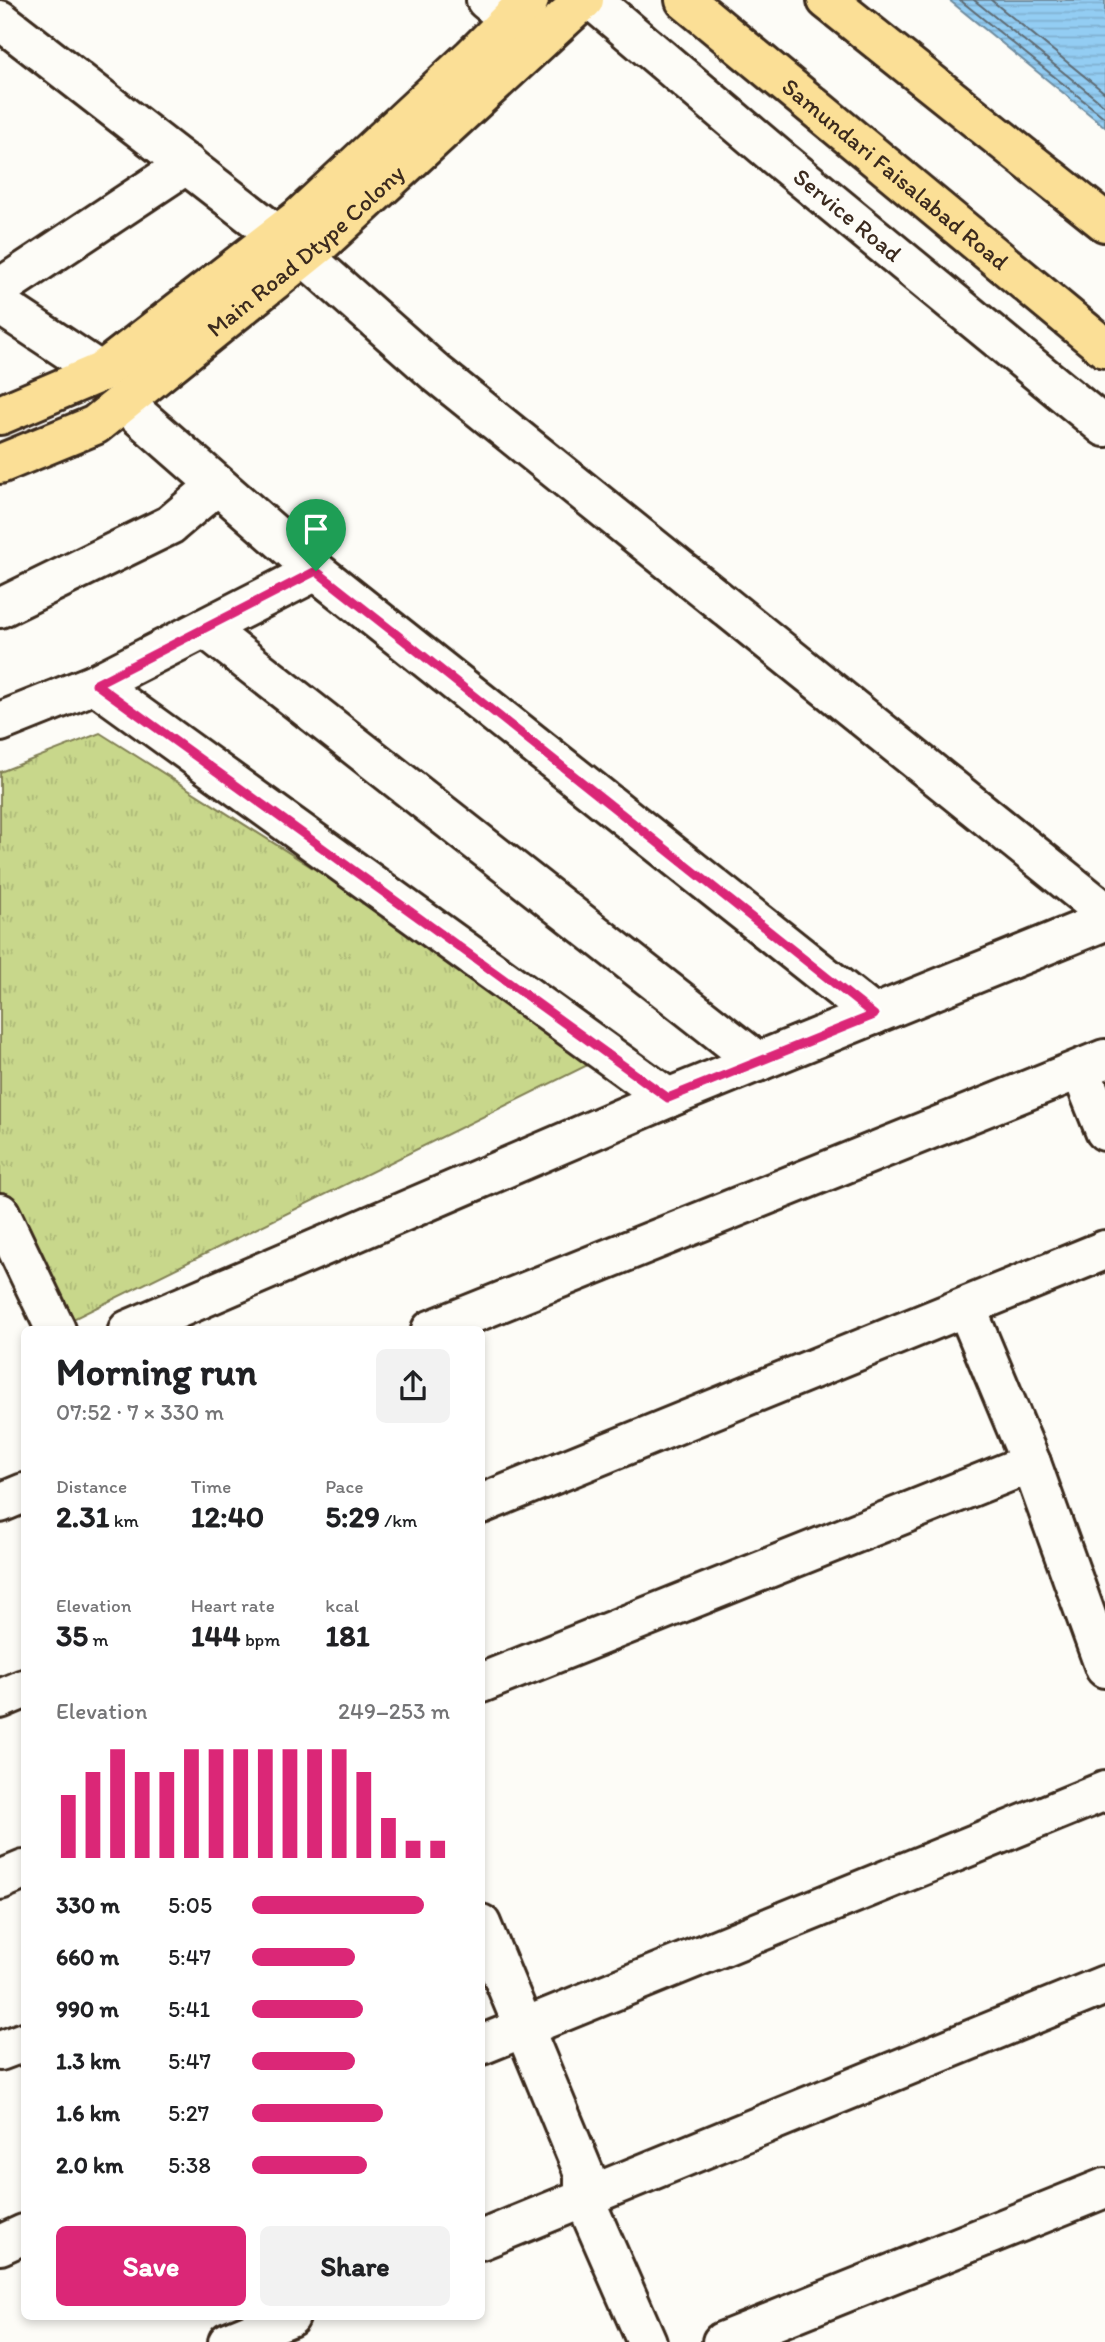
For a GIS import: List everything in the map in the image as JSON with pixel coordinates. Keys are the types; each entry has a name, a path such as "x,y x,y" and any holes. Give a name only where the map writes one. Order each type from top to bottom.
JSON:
{"main road":[{"name":"Main Road Dtype Colony","path":"0,415 112,387 290,245 584,0"},
{"name":"Samundari Faisalabad Road","path":"685,0 1105,348"},
{"path":"827,0 1105,222"},
{"name":"Main Road Dtype Colony","path":"290,245 298,219 471,57 508,6"},
{"name":"Main Road Dtype Colony","path":"0,464 95,425 112,387"}],"street":[{"name":"Service Road","path":"592,0 789,167 1105,427"},
{"path":"0,20 290,245 436,373 1105,912"},
{"path":"0,288 187,164"},
{"path":"0,305 112,387 217,485 316,571 874,1015"},
{"path":"0,608 170,526 217,485"},
{"path":"0,722 96,684 316,571"},
{"path":"205,628 758,1062"},
{"path":"96,684 668,1098"},
{"path":"137,1326 668,1098 1105,921"},
{"path":"441,1326 1093,1065 1105,1131"},
{"path":"0,1213 54,1326"},
{"path":"485,1502 1105,1251"},
{"path":"966,1307 1096,1616 1105,1668"},
{"path":"485,1681 1031,1463"},
{"path":"0,1503 21,1494"},
{"path":"0,1699 21,1690"},
{"path":"485,2043 1105,1791"},
{"path":"0,1880 21,1871"},
{"path":"485,1934 583,2174 584,2198 647,2342"},
{"path":"485,2238 1105,1985"},
{"path":"0,2051 21,2043"},
{"path":"722,2342 787,2330 1105,2188"},
{"path":"0,2245 21,2235"},
{"path":"228,2342 283,2320"}],"green space":[{"path":"100,733 608,1055 59,1326 54,1326 0,1213 0,772"}],"water":[{"path":"949,0 1105,0 1105,127"}],"route":[{"path":"316,571 874,1015 668,1098 96,684 316,571"}]}
